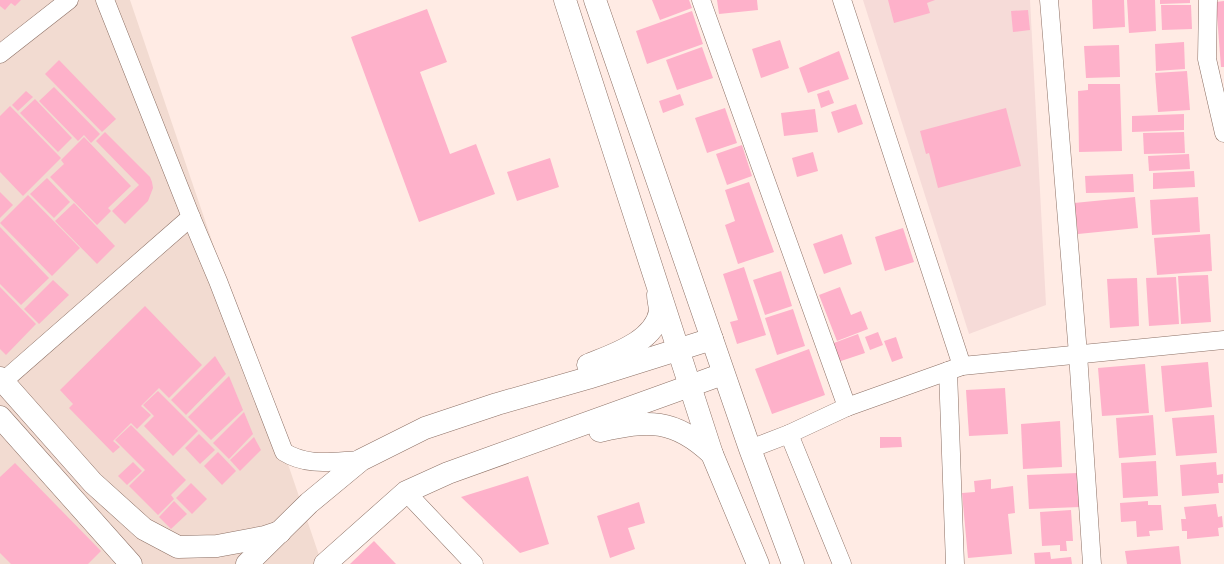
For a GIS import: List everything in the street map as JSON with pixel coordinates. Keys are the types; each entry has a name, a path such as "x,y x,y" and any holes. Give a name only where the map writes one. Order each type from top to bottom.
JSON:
{"main road":[{"path":"565,0 712,454 758,564"},
{"path":"595,0 723,374 793,564"},
{"path":"498,404 632,346 652,329 660,311 656,284"},
{"path":"247,564 309,503 361,460 425,428 498,404 712,340"},
{"path":"325,564 406,492 448,473 723,374"},
{"path":"1,381 93,483 144,529 178,547 217,546 265,537 280,532"},
{"path":"0,417 131,564"},
{"path":"509,452 627,425 659,424 682,431 698,441 712,454"}],"street":[{"path":"0,54 69,0"},
{"path":"105,0 218,281 284,452 295,459 312,462 361,460"},
{"path":"701,0 847,407"},
{"path":"842,0 955,369 955,564"},
{"path":"1049,0 1078,354 1092,564"},
{"path":"1208,0 1207,59 1224,128"},
{"path":"1,381 191,217"},
{"path":"750,449 789,434 847,407 955,369 1078,354 1224,343"},
{"path":"789,434 842,564"},
{"path":"406,492 474,564"}],"shaded area":[{"path":"0,0 130,0 322,564 0,564"},
{"path":"863,0 1030,0 1046,305 969,334"}],"building":[{"path":"0,0 21,0 15,6 11,3 5,10 0,6"},
{"path":"652,0 689,0 692,8 660,20"},
{"path":"717,0 757,0 758,10 719,14"},
{"path":"888,0 935,0 927,3 930,13 894,23"},
{"path":"1092,0 1124,0 1125,27 1093,29"},
{"path":"1127,0 1155,0 1156,31 1129,33"},
{"path":"1160,0 1190,0 1190,3 1160,4"},
{"path":"1224,1 1224,67 1221,67 1216,2"},
{"path":"1161,5 1191,5 1192,29 1162,30"},
{"path":"427,9 447,62 420,72 450,154 476,144 495,194 419,222 351,37"},
{"path":"1028,10 1030,30 1013,32 1011,11"},
{"path":"692,11 703,44 647,64 636,31"},
{"path":"780,40 789,68 761,78 752,49"},
{"path":"1184,42 1185,69 1156,71 1155,44"},
{"path":"1119,45 1120,77 1086,78 1084,46"},
{"path":"702,47 713,78 677,90 666,60"},
{"path":"839,51 849,79 808,93 799,68"},
{"path":"59,60 116,119 102,132 45,74"},
{"path":"1187,71 1190,110 1158,112 1155,73"},
{"path":"1088,84 1120,84 1122,151 1079,152 1078,91 1088,90"},
{"path":"54,87 100,134 91,143 84,135 78,141 39,101"},
{"path":"829,90 834,103 821,108 817,94"},
{"path":"26,91 33,97 18,111 12,105"},
{"path":"680,94 684,105 663,113 659,101"},
{"path":"35,99 72,138 58,152 20,113"},
{"path":"856,104 863,124 838,133 831,112"},
{"path":"10,106 61,158 23,196 0,172 0,116"},
{"path":"725,108 737,143 707,153 695,118"},
{"path":"1006,108 1021,166 938,188 929,153 926,154 920,131"},
{"path":"815,109 818,132 784,136 781,113"},
{"path":"1184,114 1184,130 1132,132 1132,116"},
{"path":"105,132 150,177 152,182 153,188 148,201 125,224 112,211 139,185 96,141"},
{"path":"1184,132 1185,153 1144,154 1143,133"},
{"path":"84,137 131,186 108,208 111,211 97,225 50,177 64,164 61,160"},
{"path":"742,145 752,176 727,185 716,154"},
{"path":"813,152 818,171 797,177 792,158"},
{"path":"1189,154 1190,169 1149,171 1148,156"},
{"path":"550,158 559,187 517,201 507,172"},
{"path":"1194,171 1195,187 1153,189 1153,173"},
{"path":"1133,174 1134,192 1086,193 1085,176"},
{"path":"47,178 70,202 54,218 30,194"},
{"path":"749,182 774,252 738,264 725,225 735,221 725,190"},
{"path":"0,192 13,205 0,218"},
{"path":"28,195 80,248 52,276 0,223"},
{"path":"1135,197 1138,228 1078,234 1074,203"},
{"path":"1198,197 1200,232 1152,235 1150,200"},
{"path":"74,203 115,246 97,264 55,221"},
{"path":"0,227 49,278 21,305 0,284"},
{"path":"903,228 914,262 885,271 875,237"},
{"path":"842,234 852,264 824,274 813,244"},
{"path":"1210,234 1212,271 1157,275 1154,238"},
{"path":"744,267 766,335 737,344 730,322 738,320 723,274"},
{"path":"781,271 792,306 765,315 753,280"},
{"path":"1208,275 1211,322 1181,324 1178,276"},
{"path":"1176,277 1179,324 1149,326 1146,278"},
{"path":"1137,278 1139,326 1110,328 1107,279"},
{"path":"53,280 69,295 39,324 24,309"},
{"path":"0,287 36,324 6,355 0,349"},
{"path":"840,287 851,315 861,311 868,329 837,341 819,295"},
{"path":"145,306 202,365 169,398 159,388 141,406 151,415 137,429 131,423 113,441 120,447 113,453 69,408 73,404 60,390"},
{"path":"793,309 805,346 777,355 765,318"},
{"path":"878,332 883,345 870,350 865,337"},
{"path":"858,334 865,353 838,362 831,344"},
{"path":"896,337 903,358 892,362 884,341"},
{"path":"809,349 825,395 772,414 755,369"},
{"path":"215,356 226,374 186,415 171,400"},
{"path":"1208,362 1212,407 1165,412 1161,366"},
{"path":"1145,364 1149,413 1102,416 1098,368"},
{"path":"229,376 243,410 211,440 188,417"},
{"path":"1005,388 1008,434 969,436 966,390"},
{"path":"158,391 198,431 173,456 144,426 154,416 143,405"},
{"path":"244,412 253,434 229,459 213,443"},
{"path":"1153,415 1156,455 1119,458 1116,418"},
{"path":"1214,415 1217,453 1176,456 1172,418"},
{"path":"1060,421 1062,467 1023,469 1021,424"},
{"path":"131,425 186,480 171,495 174,499 158,515 129,486 145,470 115,440"},
{"path":"199,434 215,450 200,464 185,448"},
{"path":"254,437 261,450 240,471 230,460"},
{"path":"880,437 901,437 902,447 880,448"},
{"path":"218,452 236,471 222,485 204,466"},
{"path":"1156,461 1158,496 1123,498 1121,463"},
{"path":"133,462 142,471 127,485 118,476"},
{"path":"1216,462 1217,475 1223,474 1223,483 1218,483 1219,493 1182,496 1180,465"},
{"path":"15,463 101,551 88,564 11,564 0,553 0,477"},
{"path":"1078,473 1080,507 1029,509 1027,475"},
{"path":"528,476 549,544 520,553 461,497"},
{"path":"991,479 991,489 1013,486 1015,513 1008,514 1012,554 968,558 962,493 975,492 974,481"},
{"path":"191,483 207,499 192,514 176,498"},
{"path":"174,501 187,514 171,529 159,517"},
{"path":"1148,501 1148,505 1161,505 1163,530 1149,531 1150,536 1137,537 1136,521 1121,522 1120,503"},
{"path":"639,502 645,523 628,528 635,549 610,558 597,516"},
{"path":"1216,504 1218,517 1222,516 1223,527 1218,528 1219,536 1187,539 1187,531 1182,531 1181,519 1186,519 1184,507"},
{"path":"1071,510 1073,541 1066,541 1067,551 1060,551 1060,545 1042,546 1040,512"},
{"path":"374,541 396,564 350,564"},
{"path":"1179,546 1181,564 1127,564 1125,551"},
{"path":"1050,552 1051,559 1071,557 1072,564 1035,564 1034,553"}]}
